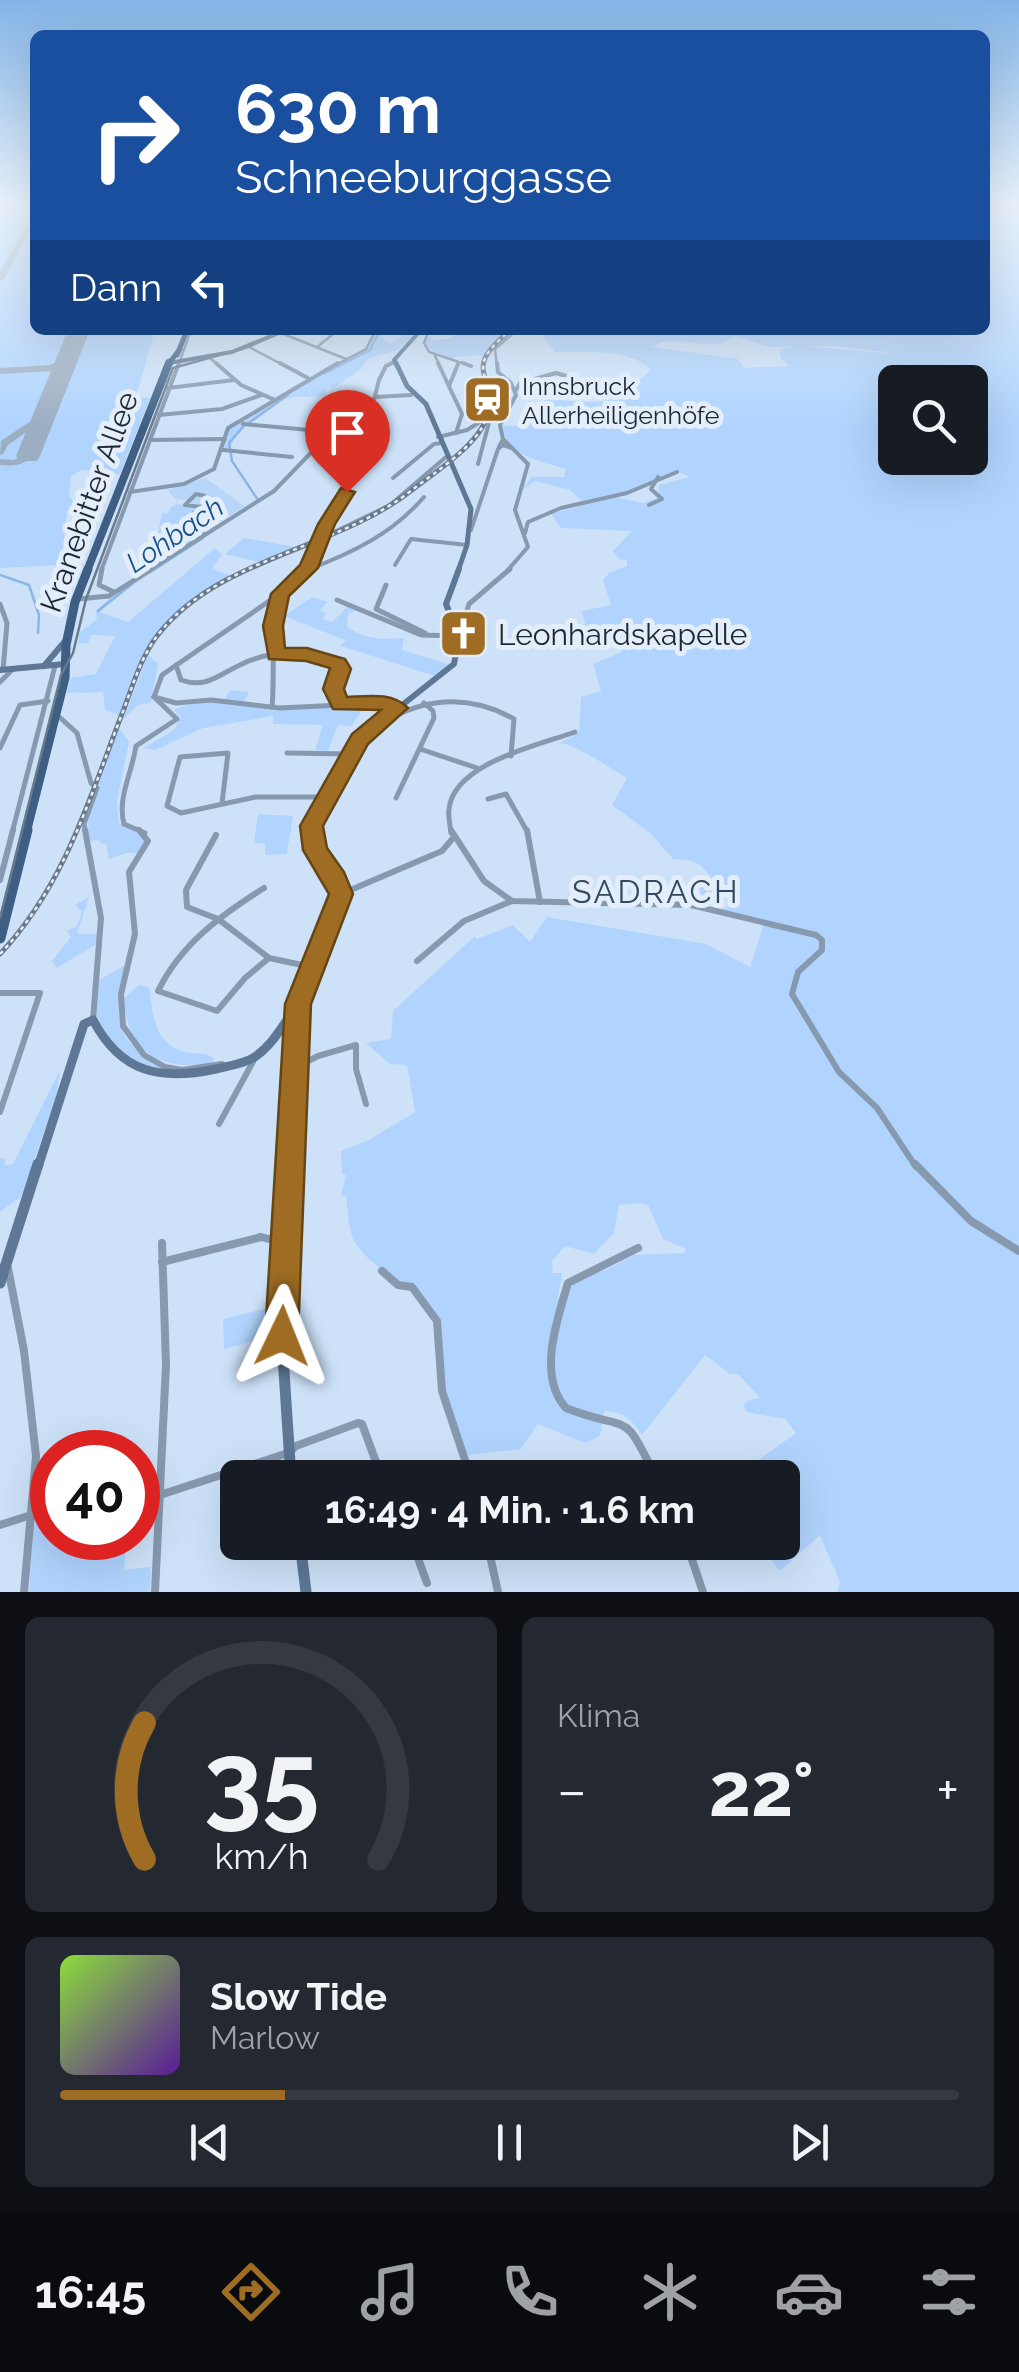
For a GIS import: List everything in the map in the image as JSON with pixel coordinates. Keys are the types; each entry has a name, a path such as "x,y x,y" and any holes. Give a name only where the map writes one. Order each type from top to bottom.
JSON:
{"main road":[{"name":"Kranebitter Allee","path":"0,938 56,714 60,666 76,599 162,376 186,335"}],"street":[{"name":"Kranebitter Allee","path":"114,592 98,581 168,388 173,362 186,335"},
{"path":"173,362 208,358 276,335"},
{"path":"290,335 346,359"},
{"path":"316,347 332,335"},
{"path":"245,424 309,378 368,347 374,335"},
{"path":"416,335 394,358 395,362 407,386 426,404 470,505 471,530"},
{"path":"430,335 424,343 435,356 462,415 456,433"},
{"path":"510,335 498,343 494,358 498,372 515,391"},
{"path":"249,346 309,378"},
{"path":"435,356 471,366"},
{"path":"208,358 234,380 275,400"},
{"path":"154,697 158,680 176,665 281,593 307,570 324,537 326,524 353,480 381,376 386,366 395,362"},
{"path":"449,386 458,364"},
{"path":"508,412 520,383 557,373 620,392"},
{"path":"168,388 234,380"},
{"path":"341,894 312,841 313,820 363,736 450,669 462,616 471,598 518,563 526,551 529,541 516,520 516,498 528,468 500,428 515,391"},
{"path":"158,415 222,409 261,395"},
{"path":"375,397 412,396"},
{"path":"393,478 439,440 470,430 511,403"},
{"path":"76,599 103,598 114,592 280,486 331,432 333,425 325,406"},
{"path":"478,464 491,415"},
{"path":"130,492 165,489 214,469 226,450 228,428 245,424 331,432"},
{"path":"459,636 446,604 504,438"},
{"path":"150,440 225,439"},
{"path":"499,447 519,451"},
{"path":"226,450 292,457"},
{"path":"324,537 390,504 446,456"},
{"path":"524,533 528,522 554,510 628,493 677,472"},
{"path":"649,505 662,499 652,488 658,477"},
{"path":"307,570 353,554 386,534 424,497"},
{"path":"199,507 204,534"},
{"path":"395,565 411,540 467,545"},
{"path":"386,585 376,610 437,637"},
{"path":"272,707 276,655 273,626 281,593"},
{"path":"336,600 422,635 459,636"},
{"path":"0,604 7,623 6,670 0,682"},
{"path":"42,667 58,654 68,632"},
{"path":"176,665 180,680 202,684 238,665 276,655 307,655 338,664 334,689 340,704"},
{"name":"Kranebitter Allee","path":"0,880 60,666"},
{"path":"6,670 60,666"},
{"path":"154,697 176,702 212,700 272,707 384,703 397,708"},
{"path":"154,697 178,719 136,746 131,777 119,805 124,824 144,832 148,839 129,872 136,919 120,1000 122,1024 138,1049 164,1067 178,1070 237,1063"},
{"path":"383,719 424,702 466,700 511,716 516,728 511,756"},
{"path":"0,748 20,704 48,701"},
{"path":"396,798 434,716 424,702"},
{"path":"56,714 78,733 92,783 97,788 84,824 101,918 93,1020 112,1048 153,1075 196,1074 255,1058"},
{"path":"512,902 484,882 458,846 448,819 449,807 456,790 477,768 575,732"},
{"path":"420,749 477,768"},
{"path":"287,752 351,754"},
{"path":"222,803 228,753 180,758 169,809 191,814 222,803 273,796 326,797"},
{"path":"488,798 506,794 514,802 533,850 540,902"},
{"path":"216,835 195,870 184,900 192,910 218,919 269,958 310,967"},
{"path":"444,850 453,837"},
{"path":"289,1460 281,1370 298,1004 341,894 458,846"},
{"path":"264,888 218,919 180,956 160,985 160,995 217,1011 269,958"},
{"path":"417,962 464,921 512,902 692,905 816,935 824,946 798,972 792,994 838,1072 878,1108 916,1167 940,1195 971,1221 1019,1251"},
{"path":"0,993 40,993 0,1112"},
{"path":"219,1124 255,1058 298,1004"},
{"path":"0,1283 81,1028 93,1020"},
{"path":"272,1036 281,1030 296,1029"},
{"path":"296,1068 318,1056 356,1045 356,1069 366,1104"},
{"path":"161,1262 261,1237 284,1243"},
{"path":"162,1243 166,1365 160,1495 362,1424 375,1460"},
{"path":"638,1248 592,1272 573,1277 568,1283 552,1352 552,1389 566,1408 619,1421 629,1428 648,1460"},
{"path":"7,1261 36,1456 24,1592"},
{"path":"382,1271 398,1285 412,1288 436,1321 442,1391 466,1460"},
{"path":"0,1525 28,1516"},
{"path":"155,1592 157,1560"},
{"path":"302,1560 306,1592"},
{"path":"419,1560 428,1583"},
{"path":"491,1560 498,1592"},
{"path":"693,1560 704,1592"}],"shaded area":[{"path":"0,278 30,278 30,335 154,335 136,397 150,398 120,474 81,470 71,476 69,497 77,503 67,511 61,565 0,568"},
{"path":"990,278 1019,278 1019,1592 837,1592 840,1582 820,1535 800,1553 800,1460 759,1460 796,1433 785,1419 747,1412 743,1406 747,1401 760,1398 738,1374 730,1374 705,1355 642,1435 626,1417 604,1411 600,1436 585,1443 538,1424 521,1449 468,1455 443,1385 436,1317 413,1285 369,1259 351,1231 346,1196 341,1195 346,1175 342,1174 341,1151 367,1141 415,1112 407,1065 390,1064 366,1043 391,1039 393,1011 475,936 477,939 513,925 530,942 547,917 706,944 750,967 763,927 756,918 717,910 733,906 726,894 702,895 699,888 713,880 705,869 692,861 673,859 650,833 612,805 627,778 585,752 560,743 579,732 581,697 601,691 593,664 622,652 606,634 588,636 582,611 611,605 603,580 609,573 627,566 627,560 619,559 613,551 632,531 561,528 551,514 615,497 643,503 658,498 659,485 690,477 677,471 633,490 582,501 570,490 535,481 519,492 532,477 564,477 566,469 518,451 510,445 503,426 522,426 536,419 533,406 542,405 544,400 612,399 651,370 631,358 555,352 541,335 990,335","holes":["734,336 768,347 797,347 780,349 780,357 789,366 744,368 738,359 653,347 672,341 715,344","806,346 833,346 900,354","619,1205 648,1205 663,1239 686,1249 684,1253 634,1255 606,1270 579,1278 568,1291 564,1304 558,1298 562,1273 553,1273 552,1261 565,1246 594,1254 614,1233"]},
{"path":"373,335 382,335 391,344 403,335 415,335 395,351 369,358 360,370 333,388 327,386 325,396 287,398 267,409 243,428 230,451 223,450 228,428 247,420 293,387 366,349"},
{"path":"505,335 483,355 454,357 450,361 425,346 426,338"},
{"path":"205,478 245,506 200,534 177,515 187,500 175,499 168,490"},
{"path":"259,502 112,599 100,612 128,622 215,548 222,554 212,569 233,576 189,602 161,631 119,715 105,710 103,692 67,693 71,678 96,674 115,636 92,635 88,643 78,644 80,632 97,619 96,611 113,595"},
{"path":"179,504 207,509 203,518 192,519 212,528 174,552 156,543 162,512 167,514"},
{"path":"244,538 296,547 263,563 225,554"},
{"path":"312,597 328,602 320,610 326,613 323,619 332,622 347,607 356,610 348,615 347,627 374,638 404,638 402,650 449,664 435,676 341,646 345,640 284,616"},
{"path":"148,655 158,664 151,702 138,705 122,721"},
{"path":"230,690 249,692 243,704 275,711 305,705 365,705 352,726 338,725 328,751 315,750 323,725 273,724 273,716 203,728 155,750 143,748 174,730 181,717 174,710 197,703 223,703"},
{"path":"119,728 129,742 117,801 119,823 146,837 141,853 109,859 106,843 101,844 98,839 89,842 89,816"},
{"path":"258,814 293,816 287,854 265,855 265,843 254,843"},
{"path":"89,897 77,934 97,934 98,943 57,968 52,961 71,937 67,931 77,926 82,911 75,905"},
{"path":"127,964 120,1025 133,1045 164,1069 159,1073 120,1049 99,1022 99,980"},
{"path":"139,985 149,987 154,1019 169,1045 209,1055 214,1059 212,1063 162,1061 139,1045 126,1017 124,998"},
{"path":"60,1070 56,1097 22,1196 0,1212 0,1158 5,1159 5,1165 13,1164"},
{"path":"276,1306 275,1335 224,1349 223,1319"},
{"path":"31,1560 125,1560 124,1570 151,1567 150,1592 29,1592"},
{"path":"771,1560 792,1560 780,1571"}],"waterway":[{"name":"Lohbach","path":"325,373 370,350 378,335"},
{"name":"Lohbach","path":"250,422 288,395"},
{"name":"Lohbach","path":"243,427 229,443 232,461 258,500"},
{"name":"Lohbach","path":"155,569 203,538"},
{"path":"0,575 29,585 39,615 38,633"},
{"name":"Lohbach","path":"98,611 132,584"}],"taxiway":[{"path":"0,371 52,368 66,361"},
{"path":"0,452 4,443 44,416"},
{"path":"0,462 16,463 28,456"}],"runway":[{"path":"28,456 77,335"}],"tram line":[{"path":"0,918 61,675 73,653 86,599 173,368 245,348 275,335"}],"railway":[{"path":"0,954 41,901 72,843 140,666 157,636 183,609 212,588 381,511 455,457 475,437 487,416 489,401 483,364 505,335"}],"place":[{"name":"Innsbruck Allerheiligenhöfe","path":"487,400"},
{"name":"Leonhardskapelle","path":"463,634"}],"district":[{"name":"SADRACH","path":"656,891"}],"route":[{"path":"282,1336 286,1184 294,1112 298,1004 341,894 336,878 315,850 312,826 360,739 397,708 384,703 340,704 334,694 338,664 295,653 276,655 273,626 280,594 308,568 316,547 324,539 326,524 347,492"}]}
